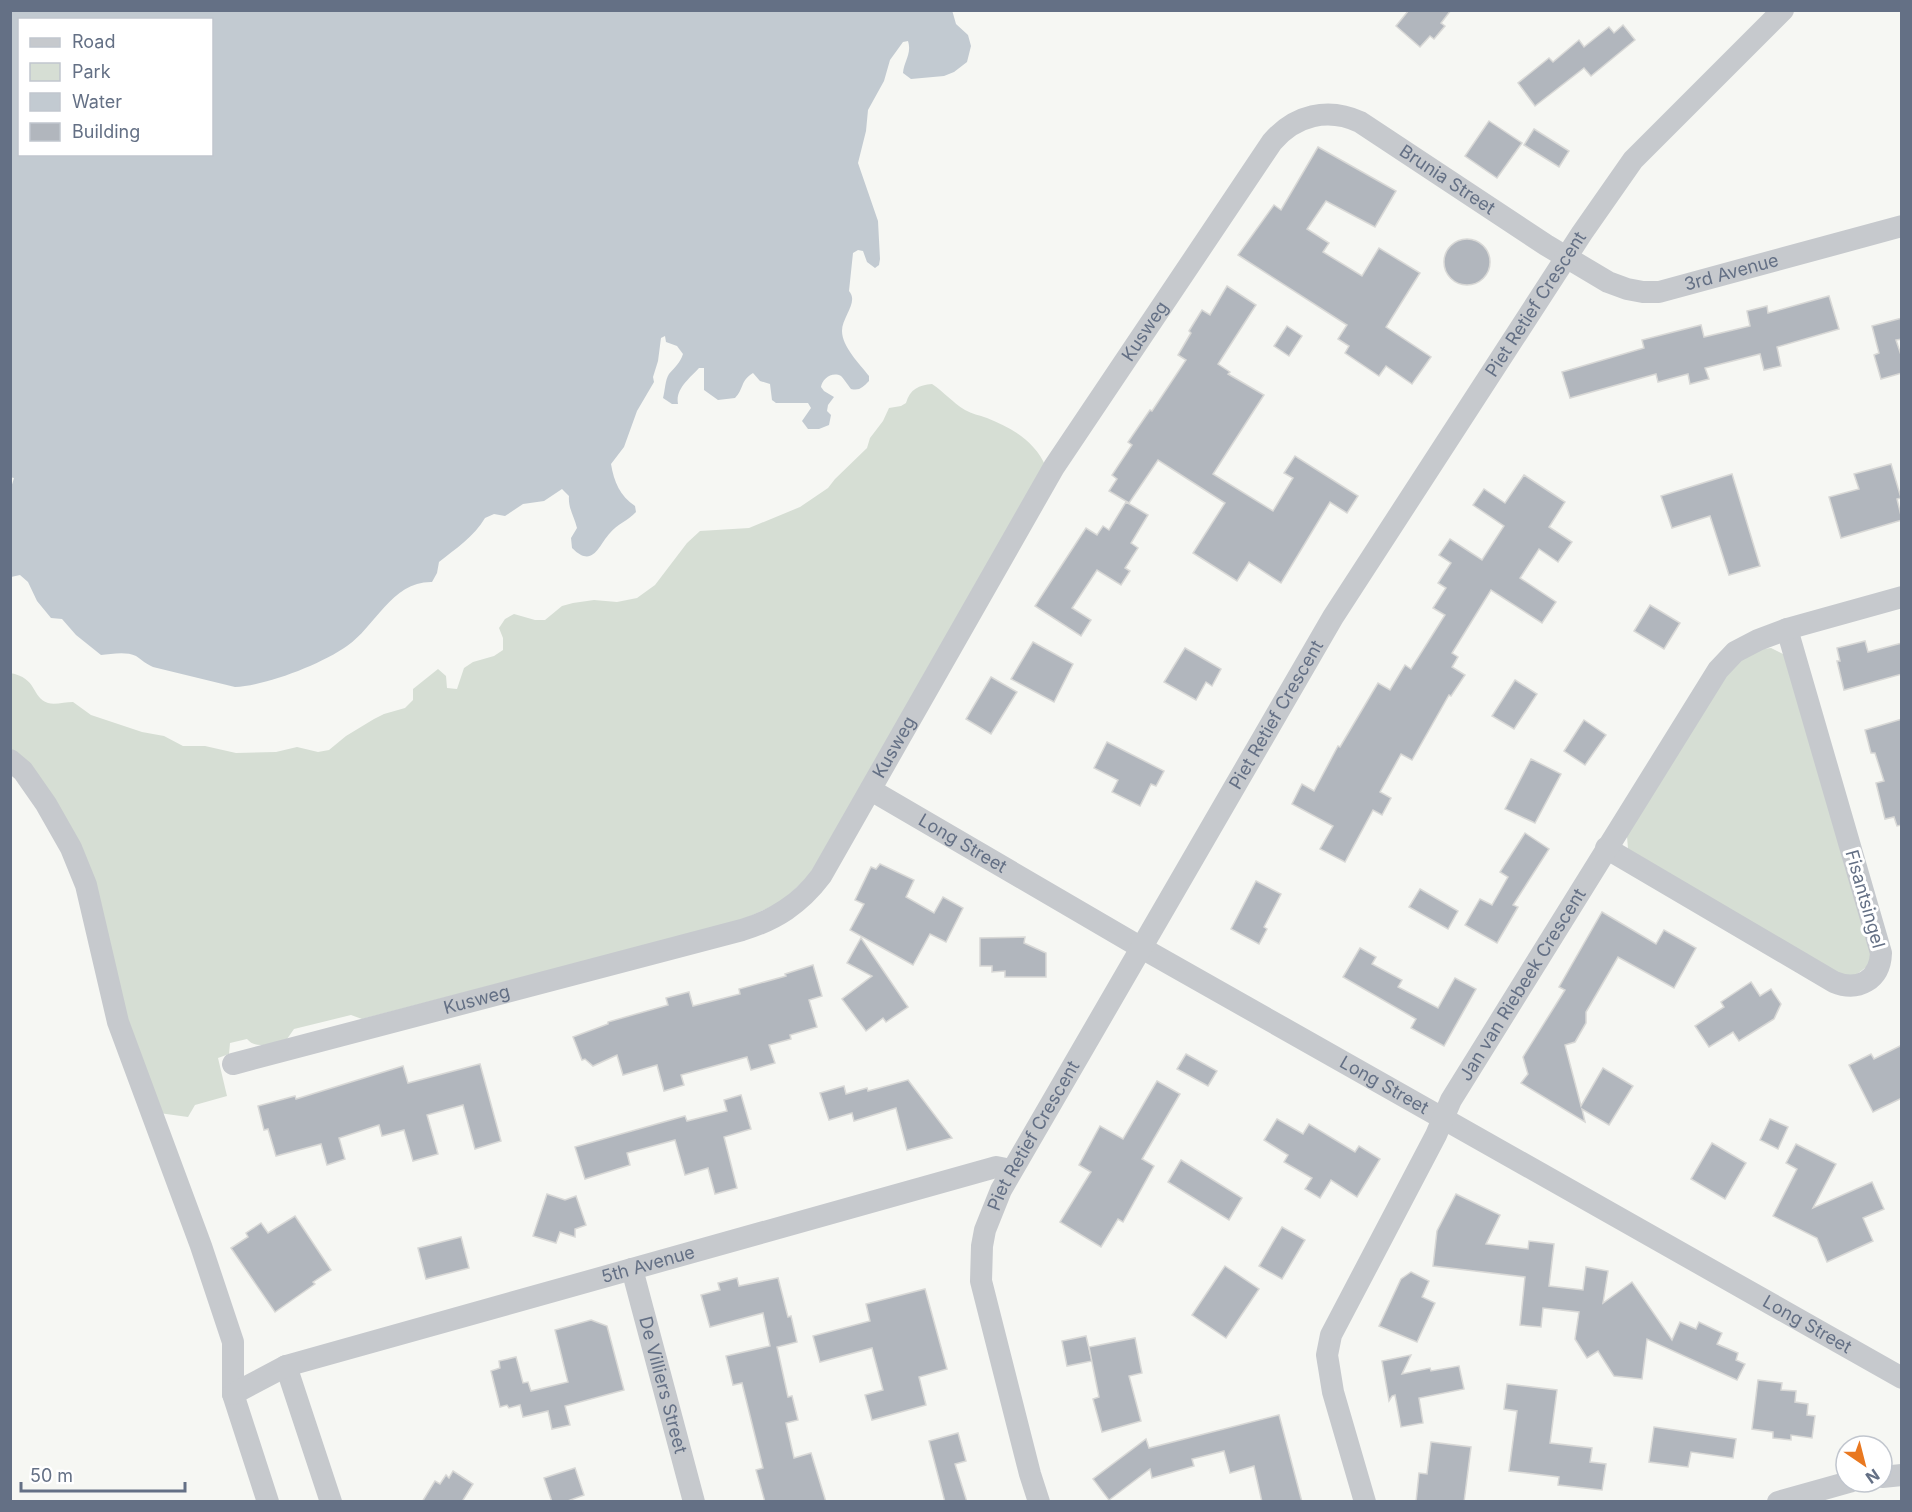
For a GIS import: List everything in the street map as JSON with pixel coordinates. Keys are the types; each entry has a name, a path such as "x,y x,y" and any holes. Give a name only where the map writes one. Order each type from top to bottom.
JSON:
{"street":[{"name":"Piet Retief Crescent","path":"1039,1502 1027,1464 981,1281 985,1230 1000,1190 1333,617 1620,177 1633,160 1783,10"},
{"name":"Brunia Street","path":"1324,114 1349,117 1360,122 1567,257"},
{"name":"Kusweg","path":"233,1064 759,925 790,908 812,888 821,876 1054,467 1280,133 1289,125 1324,114"},
{"name":"3rd Avenue","path":"1567,257 1617,286 1643,292 1659,292 1902,226"},
{"name":"Jan van Riebeek Crescent","path":"1365,1502 1333,1392 1327,1355 1331,1335 1436,1135 1451,1100 1718,670 1735,652 1746,645 1787,629 1902,597"},
{"name":"Fisantsingel","path":"1606,848 1834,982 1850,987 1873,977 1881,962 1881,953 1787,629"},
{"path":"10,760 23,771 46,804 70,848 86,885 117,1022 201,1246 232,1342 233,1394 268,1502"},
{"name":"Long Street","path":"871,790 1140,947 1902,1378"},
{"name":"5th Avenue","path":"233,1394 286,1366 996,1167 1011,1170"},
{"name":"De Villiers Street","path":"632,1269 694,1502"},
{"path":"286,1366 331,1502"},
{"path":"1778,1502 1834,1486"}],"green space":[{"path":"932,384 970,413 987,418 1022,436 1036,450 1046,467 813,872 781,902 742,920 362,1019 351,1015 294,1029 287,1039 271,1043 261,1045 251,1043 247,1039 230,1043 229,1054 218,1058 227,1096 195,1105 188,1117 159,1113 144,1082 108,942 11,749 10,673 25,679 48,703 73,702 91,715 142,732 164,736 183,746 205,746 236,753 276,752 297,747 318,752 329,750 346,736 374,719 405,708 413,700 413,689 438,669 446,676 447,688 457,689 464,668 503,650 503,638 499,628 505,619 514,614 535,620 545,620 562,606 573,603 594,600 617,602 637,598 655,585 687,543 700,531 749,528 800,507 828,488 867,448 870,438 883,421 889,408 901,406 916,389"},
{"path":"1771,648 1785,655 1873,962 1849,980 1628,849 1627,836 1720,678 1743,659 1762,649"}],"water":[{"path":"952,10 956,24 968,35 971,46 967,62 944,76 911,79 903,73 909,50 908,41 903,42 890,60 884,81 868,110 866,131 858,163 878,221 880,259 879,265 875,268 867,262 863,251 858,250 853,253 849,291 852,300 842,331 848,349 869,376 869,381 861,388 851,389 841,376 834,374 825,379 821,387 834,397 828,405 827,411 831,415 829,425 819,429 808,429 802,421 811,408 808,403 776,403 772,400 770,384 760,381 753,373 746,379 735,398 718,400 704,390 704,368 699,368 681,389 678,404 672,404 663,398 666,382 683,354 677,346 666,342 665,336 661,338 654,382 637,411 624,447 611,464 618,488 635,506 636,512 613,530 590,556 579,554 572,548 571,538 577,528 570,508 569,496 562,489 544,501 523,504 505,516 494,514 485,518 470,537 439,562 432,582 418,584 395,597 347,646 293,673 262,683 235,687 153,667 132,654 101,655 76,635 62,619 51,618 37,601 28,582 20,575 11,577 10,491 14,478 10,477 11,11"}],"building":[{"path":"1409,10 1451,10 1441,23 1445,26 1434,39 1430,36 1420,47 1396,26"},
{"path":"1623,25 1635,40 1591,76 1584,68 1535,106 1518,83 1549,58 1553,62 1579,40 1584,47 1609,27 1614,33"},
{"path":"1489,121 1522,143 1497,178 1465,156"},
{"path":"1534,129 1569,151 1559,167 1524,145"},
{"path":"1318,147 1396,191 1375,227 1326,201 1307,229 1329,243 1323,252 1362,276 1379,248 1420,273 1386,327 1431,357 1412,384 1386,366 1379,376 1345,353 1349,346 1338,339 1347,325 1238,255 1274,205 1281,210"},
{"path":"1467,239 1483,246 1490,262 1483,278 1467,285 1451,278 1444,262 1451,246"},
{"path":"1227,286 1256,305 1218,364 1230,372 1228,374 1264,395 1213,474 1273,511 1293,478 1284,473 1295,456 1358,496 1347,513 1330,502 1281,583 1249,562 1237,581 1193,553 1225,503 1158,460 1129,503 1109,491 1117,479 1112,475 1132,445 1128,442 1186,360 1178,355 1191,333 1189,331 1202,310 1210,315"},
{"path":"1829,296 1839,329 1777,347 1781,366 1764,370 1760,354 1705,368 1709,379 1690,384 1688,374 1658,382 1656,374 1570,398 1562,372 1644,348 1642,340 1701,325 1704,337 1750,326 1747,311 1767,306 1768,313"},
{"path":"1902,318 1902,339 1896,340 1902,358 1902,373 1881,379 1874,355 1879,353 1872,326"},
{"path":"1287,326 1302,336 1289,356 1274,346"},
{"path":"1891,464 1901,498 1897,499 1902,520 1841,538 1829,497 1859,489 1854,474"},
{"path":"1732,474 1760,566 1729,575 1710,516 1672,528 1661,496"},
{"path":"1524,475 1565,502 1549,527 1572,542 1558,562 1539,549 1520,578 1556,602 1542,623 1491,590 1452,653 1458,657 1452,667 1465,675 1451,696 1449,695 1412,760 1401,754 1380,792 1391,798 1382,815 1373,810 1345,862 1320,849 1333,826 1292,804 1302,784 1314,791 1338,746 1340,747 1378,683 1390,690 1405,665 1411,669 1445,615 1433,608 1446,588 1438,583 1451,563 1439,555 1450,539 1482,560 1504,526 1473,505 1484,489 1505,503"},
{"path":"1126,502 1148,515 1131,543 1138,548 1125,568 1130,571 1121,585 1097,570 1072,608 1091,620 1081,636 1035,606 1086,528 1097,535 1103,526 1109,530"},
{"path":"1650,605 1680,623 1664,649 1634,631"},
{"path":"1865,641 1868,652 1902,643 1902,674 1844,690 1837,661 1840,661 1837,648"},
{"path":"1033,642 1073,664 1054,702 1011,679"},
{"path":"1185,648 1221,669 1212,686 1206,682 1196,700 1164,682"},
{"path":"991,677 1017,692 991,734 966,719"},
{"path":"1515,680 1537,694 1514,729 1492,716"},
{"path":"1902,719 1902,825 1897,826 1894,817 1885,819 1876,783 1884,781 1875,753 1871,753 1865,730"},
{"path":"1584,720 1606,735 1585,765 1564,751"},
{"path":"1107,742 1164,771 1156,786 1151,784 1140,806 1112,792 1118,780 1094,768"},
{"path":"1531,759 1561,774 1535,823 1505,809"},
{"path":"1525,833 1549,849 1513,905 1518,907 1497,943 1465,925 1480,899 1492,905 1508,877 1500,872"},
{"path":"880,864 914,880 906,897 934,913 943,897 963,908 946,942 930,934 913,965 850,930 864,904 855,900 871,867 876,869"},
{"path":"1256,881 1281,894 1264,927 1267,929 1259,944 1231,929"},
{"path":"1420,889 1458,911 1448,929 1409,907"},
{"path":"1602,912 1656,944 1664,930 1696,948 1674,988 1618,957 1586,1012 1586,1023 1575,1042 1565,1045 1581,1106 1603,1068 1633,1086 1609,1125 1582,1109 1585,1122 1521,1083 1528,1074 1523,1057 1565,990 1559,987"},
{"path":"1025,937 1024,943 1046,953 1046,977 1005,977 1005,971 992,972 992,966 980,966 980,938"},
{"path":"861,938 908,1007 886,1022 883,1018 866,1031 842,999 872,976 847,963"},
{"path":"1360,948 1376,957 1372,964 1402,980 1398,987 1438,1008 1455,978 1476,989 1444,1046 1411,1028 1416,1019 1343,977"},
{"path":"813,965 822,996 809,1000 817,1027 790,1035 791,1039 769,1045 775,1063 751,1070 747,1057 681,1075 684,1085 664,1091 657,1065 623,1075 617,1055 593,1066 585,1059 582,1060 573,1037 608,1024 608,1022 668,1005 666,998 689,992 693,1006 740,994 739,989 786,976 785,974"},
{"path":"1751,982 1760,996 1771,989 1781,1004 1774,1019 1739,1041 1733,1032 1709,1047 1695,1026 1724,1007 1721,1002"},
{"path":"1902,1045 1902,1098 1873,1112 1849,1065 1871,1054 1874,1059"},
{"path":"1186,1054 1217,1071 1208,1086 1177,1069"},
{"path":"480,1064 501,1141 475,1149 463,1105 427,1115 438,1154 413,1161 404,1130 382,1136 379,1125 339,1138 345,1159 327,1165 321,1144 276,1156 268,1129 264,1130 258,1106 295,1096 296,1099 403,1066 408,1083"},
{"path":"908,1080 952,1138 907,1150 896,1108 854,1121 852,1113 829,1120 820,1093 844,1086 846,1094 867,1088 868,1091"},
{"path":"1157,1081 1180,1094 1142,1159 1154,1166 1123,1222 1118,1219 1101,1247 1060,1222 1091,1172 1079,1165 1100,1126 1123,1139"},
{"path":"741,1095 751,1129 724,1137 737,1188 715,1194 708,1168 685,1175 675,1140 627,1153 630,1165 585,1179 575,1147 685,1116 687,1121 727,1111 724,1100"},
{"path":"1277,1119 1303,1134 1309,1124 1355,1152 1359,1146 1380,1159 1357,1197 1331,1180 1320,1198 1305,1189 1312,1178 1284,1162 1288,1155 1264,1140"},
{"path":"1770,1119 1788,1127 1778,1149 1760,1140"},
{"path":"1712,1143 1746,1163 1725,1199 1691,1179"},
{"path":"1796,1144 1836,1164 1813,1208 1872,1182 1884,1209 1863,1218 1873,1241 1827,1262 1817,1238 1773,1216 1797,1169 1786,1163"},
{"path":"1181,1160 1242,1198 1229,1220 1168,1182"},
{"path":"547,1194 565,1200 576,1196 586,1225 575,1229 575,1237 560,1232 556,1243 533,1236"},
{"path":"1456,1194 1500,1215 1486,1244 1528,1249 1529,1241 1554,1244 1549,1286 1583,1290 1586,1267 1608,1271 1603,1303 1632,1282 1672,1340 1680,1322 1696,1329 1699,1322 1722,1333 1717,1344 1738,1353 1736,1360 1745,1364 1737,1380 1647,1339 1642,1379 1614,1376 1598,1351 1587,1358 1575,1339 1579,1312 1543,1308 1541,1327 1520,1325 1525,1277 1433,1266 1437,1231"},
{"path":"295,1216 331,1270 275,1312 231,1248 248,1237 246,1233 261,1223 268,1233"},
{"path":"1282,1227 1305,1240 1282,1279 1259,1266"},
{"path":"461,1237 469,1268 426,1279 418,1248"},
{"path":"1225,1266 1259,1289 1226,1338 1192,1315"},
{"path":"1411,1272 1429,1281 1422,1297 1435,1303 1417,1342 1379,1326 1401,1279"},
{"path":"737,1278 739,1286 778,1278 797,1342 777,1347 788,1397 792,1396 798,1420 786,1423 794,1458 811,1453 826,1502 765,1502 756,1470 763,1468 742,1383 733,1385 726,1356 770,1346 763,1313 710,1327 701,1295 720,1290 718,1283"},
{"path":"925,1289 947,1369 919,1377 926,1405 872,1420 865,1395 883,1390 872,1348 820,1362 813,1336 870,1321 866,1304"},
{"path":"591,1320 607,1326 624,1390 565,1406 570,1425 552,1429 548,1411 523,1417 520,1405 509,1408 507,1405 500,1407 491,1371 500,1368 499,1361 516,1357 523,1383 528,1382 531,1391 568,1382 555,1330"},
{"path":"1086,1336 1092,1361 1067,1366 1062,1341"},
{"path":"1135,1338 1142,1373 1129,1376 1141,1421 1102,1432 1093,1399 1099,1397 1089,1347"},
{"path":"1411,1355 1402,1374 1430,1368 1431,1371 1459,1366 1464,1389 1419,1398 1423,1423 1401,1427 1395,1395 1389,1401 1382,1361"},
{"path":"1758,1380 1782,1383 1781,1390 1796,1391 1795,1402 1808,1404 1807,1415 1815,1416 1812,1438 1791,1435 1791,1440 1773,1438 1773,1432 1752,1429"},
{"path":"1507,1384 1557,1390 1550,1443 1592,1448 1590,1462 1606,1464 1602,1490 1558,1485 1559,1477 1509,1471 1517,1411 1504,1409"},
{"path":"1279,1415 1302,1502 1262,1502 1254,1466 1230,1473 1224,1451 1192,1459 1194,1466 1152,1478 1150,1469 1109,1500 1093,1479 1146,1439 1149,1448"},
{"path":"1654,1427 1736,1439 1733,1458 1691,1452 1688,1467 1649,1462"},
{"path":"958,1433 966,1461 955,1464 967,1502 945,1502 929,1441"},
{"path":"1431,1442 1471,1447 1464,1502 1416,1502 1419,1473 1427,1474"},
{"path":"575,1468 584,1495 565,1502 552,1502 544,1478"},
{"path":"453,1471 473,1484 463,1500 466,1502 422,1502 435,1481 440,1484 446,1475 449,1478"}]}
